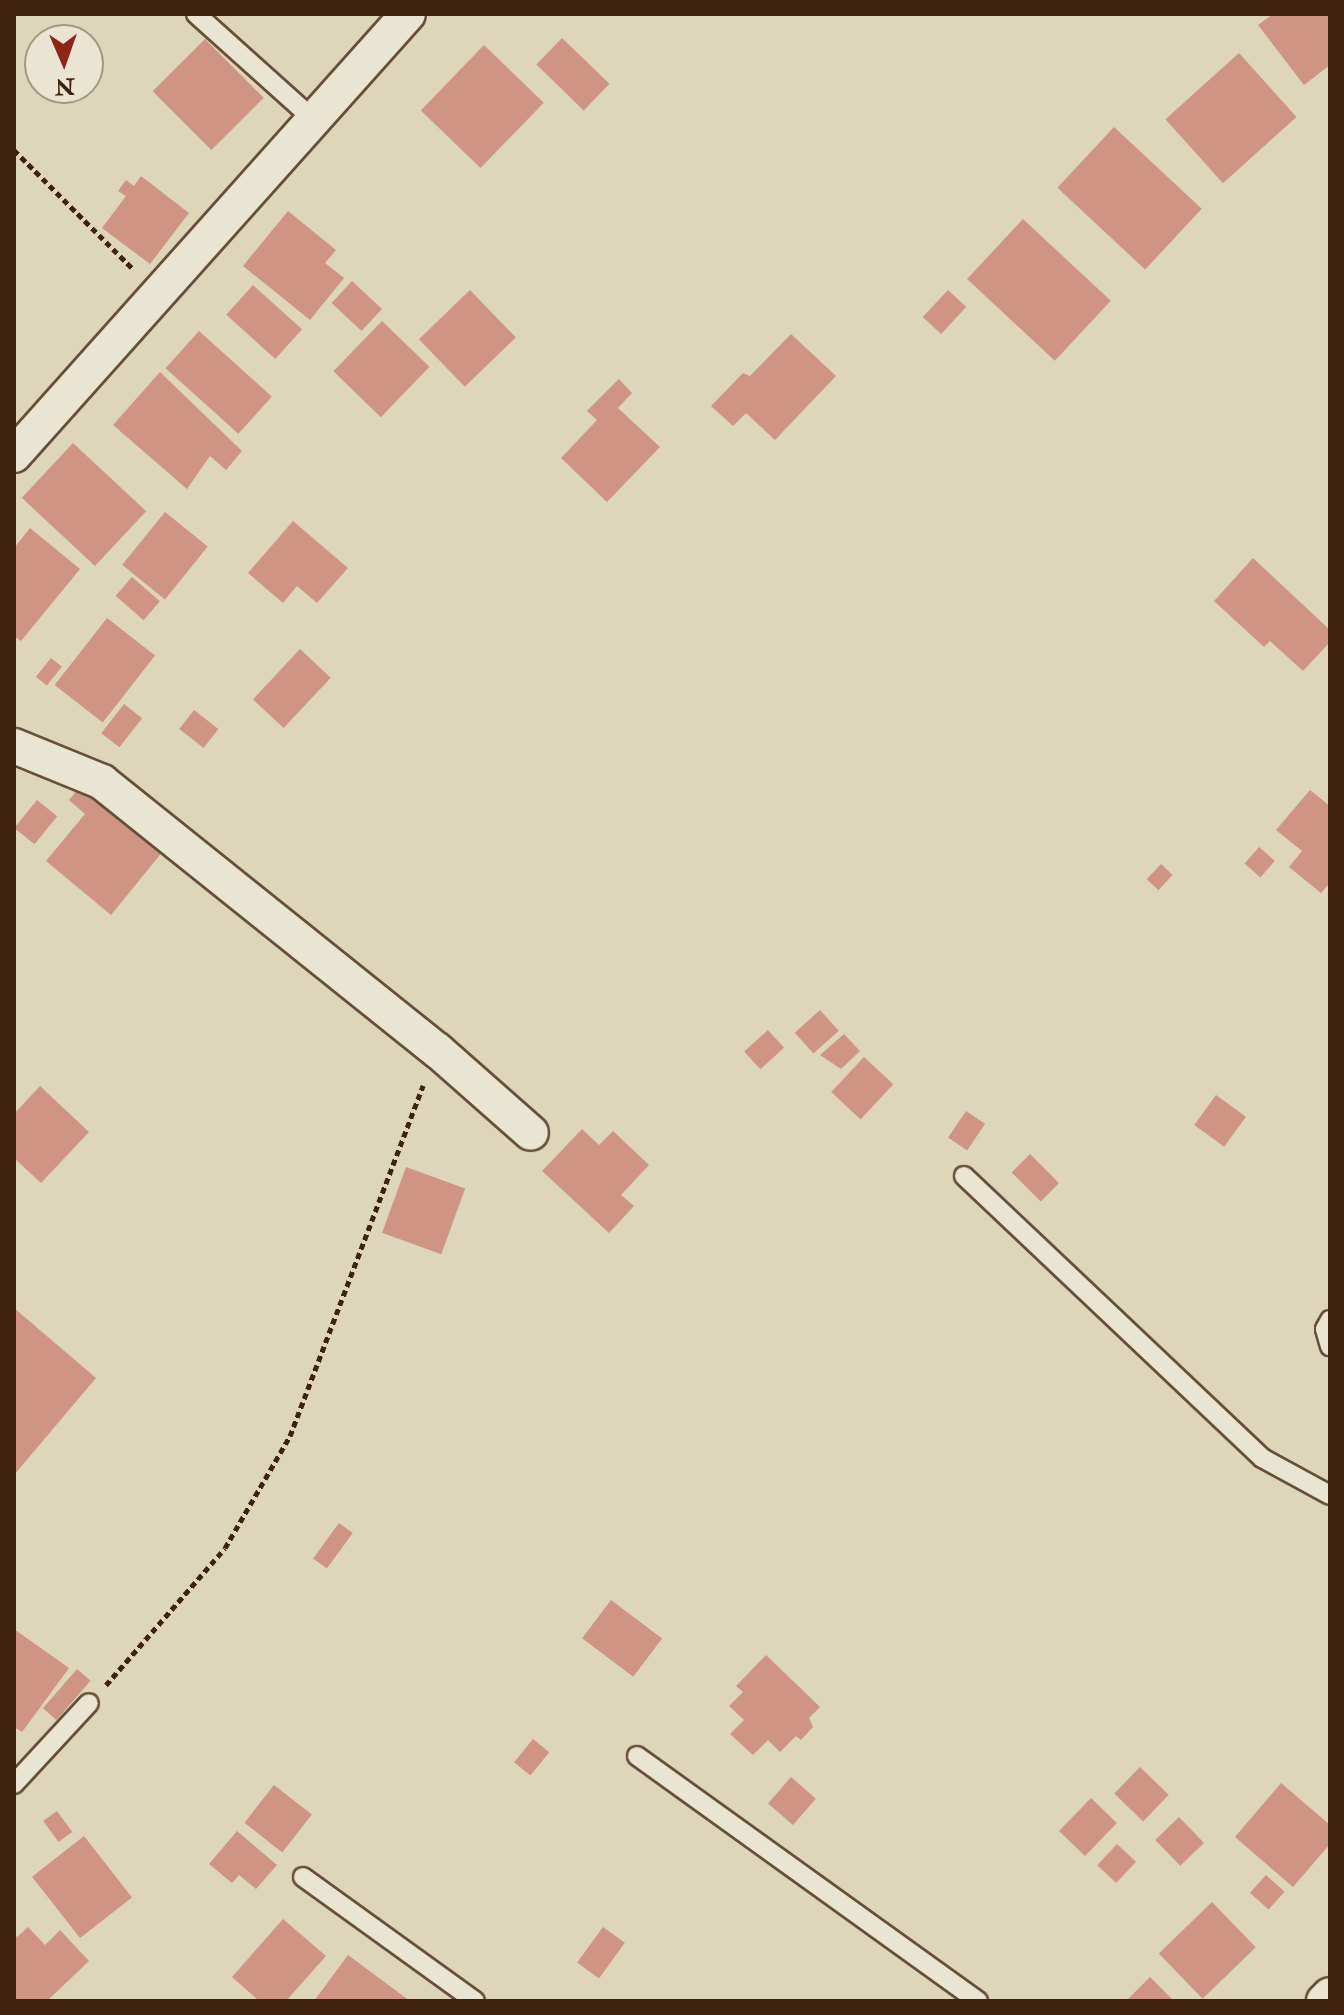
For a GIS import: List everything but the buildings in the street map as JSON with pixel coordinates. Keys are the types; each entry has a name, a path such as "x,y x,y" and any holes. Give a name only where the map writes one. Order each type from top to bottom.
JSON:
{"street":[{"path":"14,455 155,291 408,14"},
{"path":"14,746 102,782 437,1050 531,1133"},
{"path":"1324,2001 1330,1995"}],"lane":[{"path":"196,14 314,120"},
{"path":"964,1176 1262,1458 1330,1495"},
{"path":"1330,1320 1325,1329 1330,1346"},
{"path":"14,1784 89,1703"},
{"path":"637,1756 978,2001"},
{"path":"303,1877 475,2001"}],"path":[{"path":"14,150 155,291"},
{"path":"89,1703 172,1614 225,1548 290,1436 437,1050"}]}
